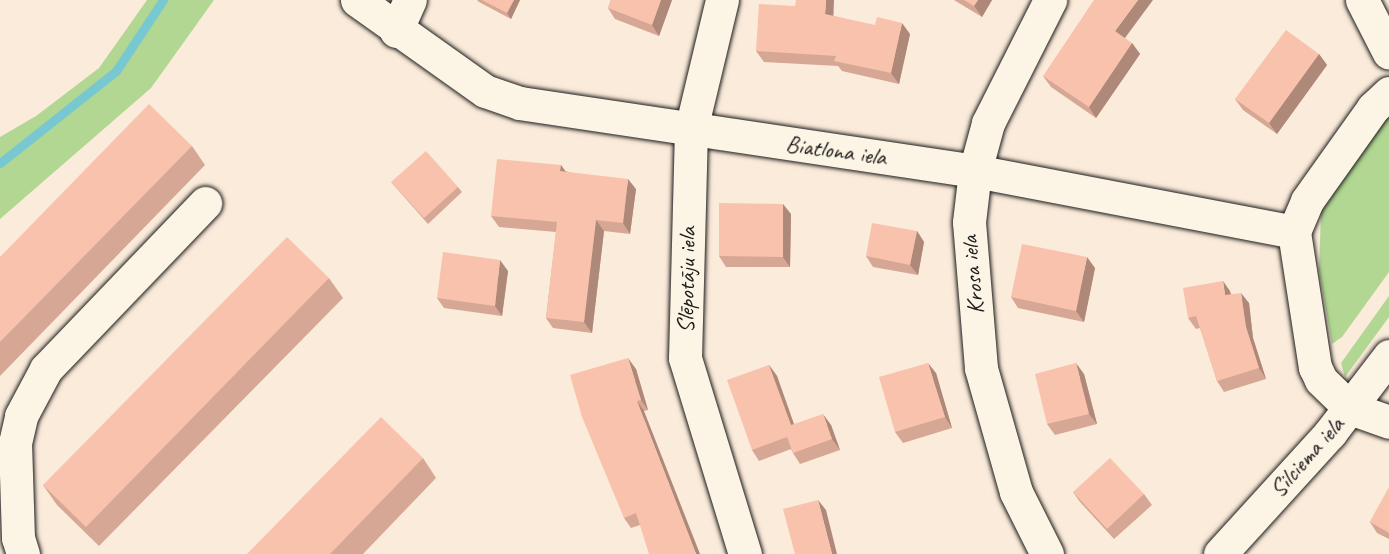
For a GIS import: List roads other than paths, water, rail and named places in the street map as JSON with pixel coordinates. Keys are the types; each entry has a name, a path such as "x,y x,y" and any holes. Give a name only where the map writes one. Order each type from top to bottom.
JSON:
{"street":[{"name":"Biatlona iela","path":"357,0 396,31 494,94 520,103 975,171 1294,232"},
{"path":"396,31 410,0"},
{"name":"Slēpotāju iela","path":"722,0 698,84 691,129 685,358 745,554"},
{"name":"Krosa iela","path":"1047,554 1016,492 981,368 969,222 975,171 988,123 1050,0"},
{"path":"1362,0 1389,53"},
{"path":"1389,93 1373,108 1307,201 1294,232 1315,368 1321,380 1350,408 1389,422"},
{"path":"23,554 18,538 15,443 21,416 46,369 205,203"},
{"name":"Silciema iela","path":"1220,554 1350,408 1389,356"}],"waterway":[{"path":"0,163 116,71 163,0"}]}
